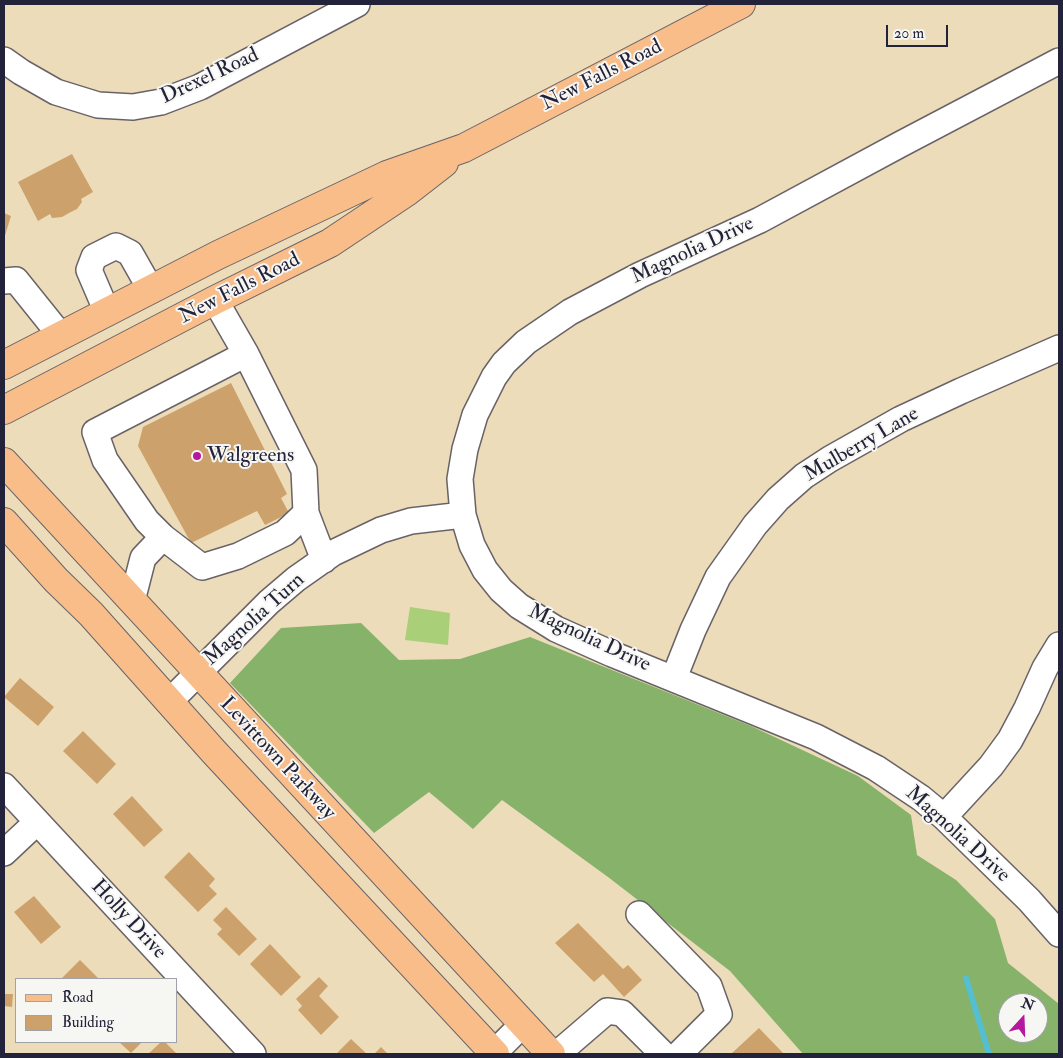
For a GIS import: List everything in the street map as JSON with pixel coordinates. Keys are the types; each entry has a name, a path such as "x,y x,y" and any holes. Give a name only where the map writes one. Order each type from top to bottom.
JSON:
{"main road":[{"name":"New Falls Road","path":"4,365 218,255 387,175 464,148 741,4"},
{"name":"New Falls Road","path":"4,410 215,300 330,243 408,191 464,148"},
{"name":"Levittown Parkway","path":"4,462 551,1054"},
{"name":"Levittown Parkway","path":"4,522 56,580 91,614 220,759 494,1054"}],"street":[{"name":"Drexel Road","path":"4,60 21,72 66,96 98,105 133,107 161,102 200,87 357,4"},
{"name":"Magnolia Drive","path":"1059,61 760,220 631,280 570,312 526,342 504,363 494,377 475,415 465,450 460,480 463,515 472,545 485,570 501,590 519,606 556,629 612,654 816,736 876,768 921,798 944,817 1029,900 1059,934"},
{"path":"107,312 89,270 94,257 116,246 130,253 151,290"},
{"path":"4,282 16,280 61,336"},
{"path":"215,300 246,354 304,470 306,513 324,560"},
{"name":"Mulberry Lane","path":"674,678 693,630 718,577 755,525 778,499 804,476 901,419 1059,348"},
{"path":"246,354 95,432 104,460 148,521 163,537 202,567 238,556 285,533 306,513"},
{"name":"Magnolia Turn","path":"169,702 268,602 333,553 381,530 411,521 463,515"},
{"path":"132,601 143,558 163,537"},
{"path":"944,817 991,766 1010,740 1045,668 1059,645"},
{"name":"Holly Drive","path":"4,786 253,1054"},
{"path":"4,853 37,822"},
{"path":"639,914 709,986 719,1014 679,1054"},
{"path":"557,1054 607,1011 622,1013 663,1054"},
{"path":"494,1054 523,1024"}],"green space":[{"path":"410,607 450,613 448,645 405,640"},
{"path":"361,623 399,660 460,659 530,637 751,726 858,776 911,815 917,855 956,880 995,919 1008,963 1045,993 998,993 998,1043 1048,1043 1048,995 1059,1004 1059,1054 803,1054 730,971 608,877 502,800 473,829 429,792 374,833 230,683 281,628"}],"building":[{"path":"72,154 93,192 81,199 82,202 77,209 62,217 52,218 50,214 38,221 18,182"},
{"path":"4,213 11,216 4,239"},
{"path":"231,383 287,494 281,498 289,513 265,525 257,511 191,543 138,446 143,427"},
{"path":"20,678 54,707 38,726 4,697"},
{"path":"83,731 116,764 97,784 63,751"},
{"path":"132,796 163,830 144,847 113,814"},
{"path":"189,852 215,879 209,886 217,894 198,912 164,877"},
{"path":"34,896 61,927 41,944 14,912"},
{"path":"226,907 257,939 239,956 217,934 222,929 213,920"},
{"path":"578,923 623,969 628,965 642,980 624,997 603,974 594,982 555,943"},
{"path":"270,944 301,977 281,996 250,964"},
{"path":"80,960 98,978 62,978"},
{"path":"319,977 328,986 319,996 339,1017 321,1035 298,1010 302,1006 296,999"},
{"path":"4,994 13,994 12,1007 4,1006"},
{"path":"759,1028 784,1054 731,1054"},
{"path":"351,1039 367,1054 336,1054"},
{"path":"120,1043 141,1043 131,1053"},
{"path":"160,1043 166,1043 177,1054 148,1054"},
{"path":"381,1047 388,1054 374,1054"}],"waterway":[{"path":"966,978 989,1054"}],"place":[{"name":"Walgreens","path":"197,456"}]}
